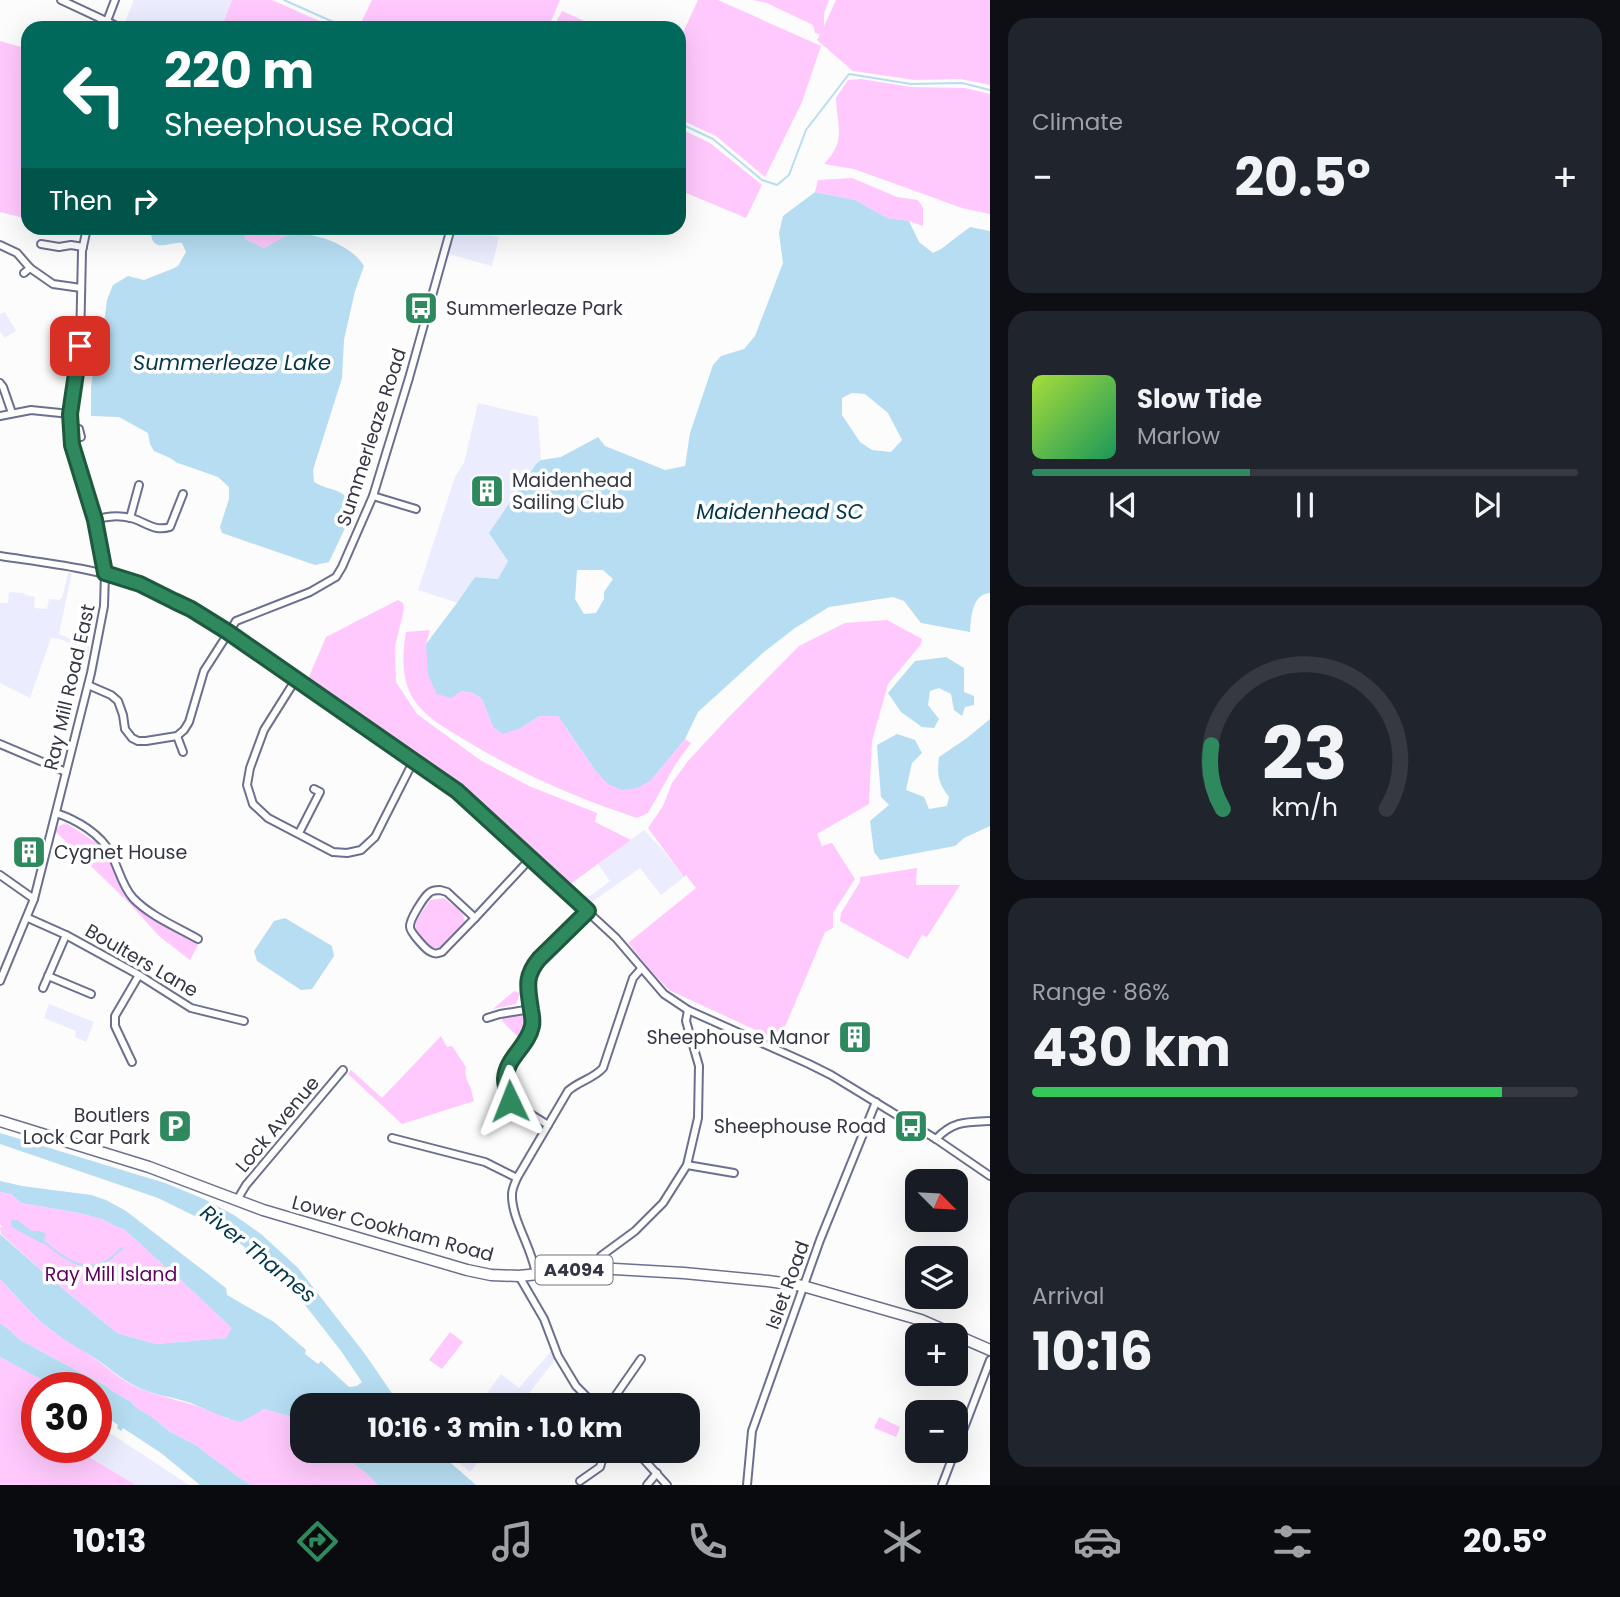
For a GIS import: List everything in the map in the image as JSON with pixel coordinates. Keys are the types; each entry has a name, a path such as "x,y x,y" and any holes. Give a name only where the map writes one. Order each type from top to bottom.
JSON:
{"main road":[{"name":"Lower Cookham Road","path":"0,1121 149,1167 263,1210 467,1270 491,1275 519,1276 597,1268 708,1275 803,1286 921,1320 990,1350"}],"street":[{"path":"61,0 107,21 115,0"},
{"name":"Ray Mill Road East","path":"0,981 34,899 88,685 104,606 105,573 95,520 72,445 70,427 80,346 86,235"},
{"name":"Summerleaze Road","path":"228,632 236,621 310,592 336,577 342,567 373,496 449,235"},
{"path":"41,244 83,247"},
{"path":"0,245 17,253 27,270 53,284 81,288"},
{"path":"0,383 12,413"},
{"path":"0,416 31,410 70,414"},
{"path":"70,427 79,429 81,437"},
{"path":"130,518 139,485"},
{"path":"95,520 106,516 130,518 161,530 170,527 183,494"},
{"path":"373,496 415,509"},
{"path":"0,556 105,573 140,584 191,609 228,632 457,791 588,911 664,994 688,1010 809,1063 936,1139 990,1176"},
{"path":"88,685 118,701 125,729 132,738 146,741 177,736 189,722 204,671 228,632"},
{"path":"296,679 264,730 250,768 247,785 253,804 268,818 333,852 361,850 374,837 413,762"},
{"path":"177,736 183,752"},
{"path":"0,744 66,772"},
{"path":"299,833 319,789"},
{"path":"56,813 66,816 100,838 111,853 132,898 153,914 198,939"},
{"path":"475,918 447,892 436,890 429,892 412,917 410,928 426,948 433,953 442,953 475,918 530,859"},
{"path":"0,875 34,899"},
{"path":"548,1125 510,1101 505,1081 507,1068 528,1037 533,1024 527,984 533,966 588,911"},
{"name":"Boulters Lane","path":"27,918 66,935 139,975 191,1008 244,1021"},
{"path":"188,934 193,925"},
{"path":"43,988 66,935"},
{"path":"536,1275 535,1264 514,1209 512,1193 517,1178 568,1091 575,1084 597,1075 603,1068 633,978 641,969"},
{"path":"132,1062 115,1026 115,1016 139,975"},
{"path":"48,976 91,994"},
{"path":"487,1018 531,1009"},
{"path":"597,1268 601,1256 635,1231 663,1203 687,1165 698,1118 699,1066 686,1021 688,1010"},
{"name":"Lock Avenue","path":"237,1200 246,1185 343,1070"},
{"name":"Islet Road","path":"747,1485 752,1431 803,1286 876,1102"},
{"path":"936,1139 945,1129 960,1123 990,1121"},
{"path":"392,1138 485,1162 517,1178"},
{"path":"687,1165 734,1172"},
{"path":"519,1276 544,1319 558,1356 583,1393"},
{"path":"616,1393 633,1364 641,1359"},
{"path":"968,1417 990,1360"},
{"path":"580,1481 600,1467 601,1463"},
{"path":"647,1463 667,1485"},
{"path":"942,1485 950,1463"},
{"path":"647,1485 657,1473"}],"shaded area":[{"path":"134,0 232,0 224,21 125,21"},
{"path":"454,235 499,237 492,266 448,254"},
{"path":"5,312 16,331 4,338 0,331 0,314"},
{"name":"Maidenhead Sailing Club","path":"478,403 538,417 541,460 496,523 508,561 498,579 475,577 458,603 418,590 455,477 464,463"},
{"path":"68,573 72,573 59,634 90,647 88,654 79,647 51,638 30,698 0,683 0,603 8,603 9,592 23,593 35,597 34,608 47,609 49,599 62,598"},
{"path":"644,830 684,877 661,895 640,868 589,904 583,898 610,881 598,864"},
{"path":"49,1004 94,1022 86,1042 75,1037 76,1031 44,1018"},
{"path":"552,1350 555,1360 529,1393 487,1393 501,1374 519,1388"},
{"path":"112,1434 189,1485 136,1485 99,1463 112,1463"},
{"path":"459,1463 477,1463 470,1472"}],"green space":[{"path":"232,0 272,0 319,21 224,21"},
{"path":"372,0 560,0 551,21 362,21"},
{"path":"698,0 718,0 821,46 802,102 765,177 716,136 686,122 686,26"},
{"path":"753,0 829,0 824,14 824,26 836,0 990,0 990,85 960,79 915,80 853,71 817,40 820,34 815,33 813,25 767,3"},
{"path":"562,11 584,21 557,21"},
{"path":"0,41 21,47 21,217 0,212"},
{"path":"861,79 911,87 965,88 990,94 990,214 962,208 854,169 824,164 836,148 838,140 836,98 848,80"},
{"path":"686,131 710,143 762,185 746,218 686,193"},
{"path":"852,178 897,197 918,200 923,208 923,226 887,218 855,200 815,192 818,180"},
{"path":"242,235 290,236 264,248"},
{"path":"398,600 403,603 404,609 395,647 396,682 417,714 480,760 529,786 597,813 595,822 631,840 569,885 459,783 308,679 326,637"},
{"path":"887,620 922,639 921,644 888,684 872,741 869,804 817,834 822,846 832,843 855,879 833,913 833,928 825,932 779,1041 669,990 628,943 696,888 686,875 684,877 648,828 663,806 672,783 688,761 799,646 845,623"},
{"path":"430,630 426,644 461,691 473,693 482,699 493,727 521,728 539,716 558,716 595,770 651,780 685,739 691,743 675,765 648,813 637,818 549,784 485,752 431,718 410,692 403,658 406,632"},
{"path":"66,823 103,847 118,883 134,904 199,943 190,960 159,936 55,831"},
{"path":"917,868 916,885 960,885 927,937 922,935 908,959 840,921 841,913 860,882 860,877"},
{"path":"444,898 462,912 465,922 441,948 433,949 419,935 416,921 430,900"},
{"path":"514,991 520,993 516,1004 493,1009"},
{"path":"525,1013 529,1023 524,1039 521,1040 502,1021 506,1014"},
{"path":"441,1036 447,1047 452,1046 466,1067 466,1077 474,1101 402,1124 348,1074 351,1070 382,1098"},
{"name":"Ray Mill Island","path":"0,1192 11,1194 21,1203 79,1213 124,1229 233,1328 227,1338 156,1344 117,1333 1,1234 0,1227 3,1228 0,1224"},
{"path":"0,1279 51,1330 132,1385 229,1419 264,1409 290,1416 290,1463 352,1463 378,1485 251,1485 112,1391 112,1372 80,1372 20,1340 0,1323"},
{"path":"450,1332 463,1342 442,1369 429,1360"},
{"path":"0,1357 28,1372 21,1372 21,1463 99,1463 136,1485 0,1485"},
{"path":"879,1417 900,1427 896,1437 874,1428"}],"water":[{"name":"Maidenhead SC","path":"815,192 855,200 887,218 909,221 919,242 933,253 970,227 990,231 990,593 979,597 976,602 970,632 921,623 904,601 893,597 829,607 764,652 698,712 685,739 651,780 637,788 622,790 608,784 595,770 558,716 539,716 521,728 503,734 493,727 482,699 473,693 461,691 451,698 437,694 428,675 426,644 475,577 498,579 508,561 489,533 541,460 561,457 598,437 605,446 665,470 685,466 690,433 713,365 721,356 744,349 755,336 783,263 779,233 783,216","holes":["852,393 865,394 888,413 902,440 891,452 872,450 860,442 842,415 842,398","577,570 603,570 613,579 604,592 604,599 596,613 584,614 575,599"]},
{"name":"Summerleaze Lake","path":"151,235 244,235 245,239 264,248 291,235 309,235 324,238 352,252 364,266 355,291 344,340 342,378 313,470 314,482 342,493 354,509 329,562 315,565 222,533 220,527 229,499 229,487 218,477 177,463 154,451 148,433 119,417 91,416 91,388 96,351 102,340 107,300 113,285 128,276 144,280 172,269 178,266 186,252 182,243 159,245 152,240"},
{"path":"946,657 964,668 964,692 974,696 974,705 965,707 962,716 954,710 951,694 939,688 930,691 928,705 939,719 934,728 922,727 901,712 888,693 915,661"},
{"path":"990,719 990,826 964,838 955,846 880,860 874,852 870,821 889,805 881,797 877,745 897,734 915,740 922,753 912,763 906,790 924,797 929,809 947,806 949,797 939,778 939,757"},
{"path":"285,918 332,946 334,956 312,989 301,990 257,961 254,951 274,921"},
{"name":"River Thames","path":"0,1133 165,1183 234,1215 261,1234 298,1268 392,1393 290,1393 290,1416 264,1409 241,1422 191,1403 155,1394 123,1379 50,1329 0,1279 0,1234 117,1333 156,1344 226,1338 232,1328 124,1229 79,1213 21,1203 11,1194 0,1192 0,1181 91,1195 126,1211 226,1288 227,1295 274,1322 306,1350 305,1354 318,1364 321,1361 349,1387 362,1382 287,1282 225,1231 158,1198 0,1144"},
{"path":"12,1220 17,1220 32,1231 46,1234 43,1244 12,1227"},
{"path":"0,1323 20,1340 80,1372 28,1372 0,1357"},
{"path":"112,1391 251,1485 200,1485 161,1453 123,1428 121,1431 117,1428 118,1425 112,1421"},
{"path":"352,1463 451,1463 476,1485 378,1485"}],"waterway":[{"path":"284,0 331,21"},
{"path":"686,126 713,139 762,180 777,185 789,175 806,130 849,74 911,84 962,83 990,90"},
{"path":"43,1241 71,1261 87,1265 108,1261 123,1248"}],"place":[{"name":"Summerleaze Park","path":"421,308"},
{"name":"Maidenhead Sailing Club","path":"487,491"},
{"name":"Cygnet House","path":"29,852"},
{"name":"Sheephouse Manor","path":"855,1037"},
{"name":"Boutlers Lock Car Park","path":"175,1126"},
{"name":"Sheephouse Road","path":"911,1126"}],"route":[{"path":"80,346 70,414 72,445 95,520 105,573 140,584 191,609 457,791 588,911 539,959 528,976 533,1024 528,1037 507,1068 505,1081 510,1101"}]}
